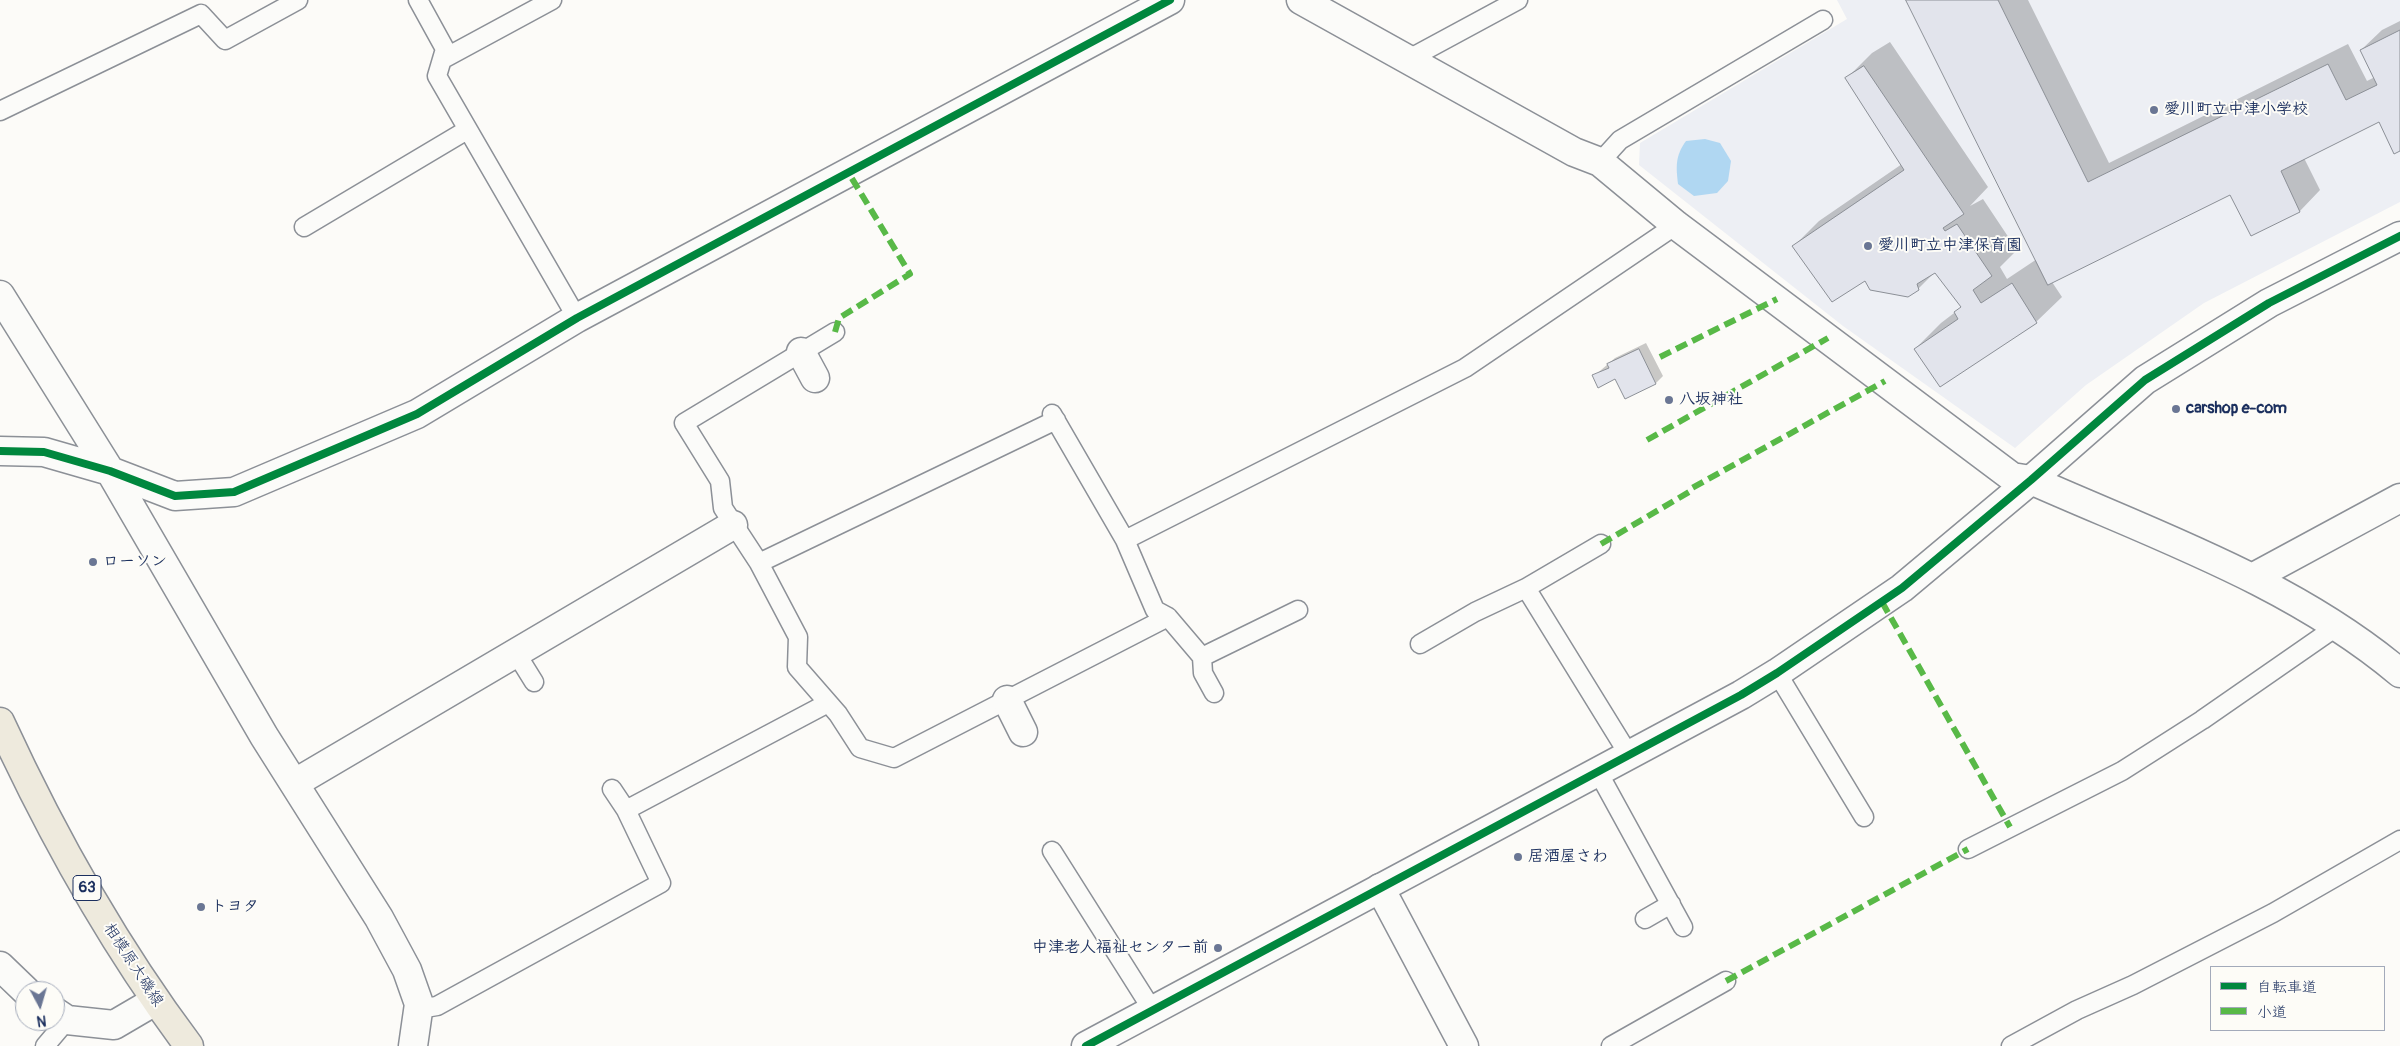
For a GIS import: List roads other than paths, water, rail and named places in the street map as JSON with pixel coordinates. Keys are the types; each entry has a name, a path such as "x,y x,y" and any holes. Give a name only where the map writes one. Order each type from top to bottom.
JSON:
{"main road":[{"name":"相模原大磯線","path":"0,722 22,770 114,940 155,1001 189,1046"}],"street":[{"path":"0,451 44,452 110,471 175,496 234,492 417,414 577,318 1170,0"},
{"path":"1301,0 1574,152 1600,162 1676,225 2012,476 2030,480 2252,578 2292,598 2371,649 2400,673"},
{"path":"1086,1046 1598,772 1777,673 1902,588 2145,380 2269,303 2400,236"},
{"path":"0,295 110,471 189,611 379,918 407,970 419,1004 413,1046"},
{"path":"801,352 816,378"},
{"path":"2252,578 2400,498"},
{"path":"295,783 733,525"},
{"path":"1006,700 1023,732"},
{"path":"1380,888 1464,1046"},
{"path":"0,966 16,981"},
{"path":"65,1017 114,1025 155,1001"}],"lane":[{"path":"0,111 201,14 225,40 298,0"},
{"path":"418,0 445,49 437,76 577,318"},
{"path":"443,59 552,0"},
{"path":"1407,60 1518,0"},
{"path":"1600,162 1620,140 1823,20"},
{"path":"304,227 467,130"},
{"path":"1125,540 1465,368 1676,225"},
{"path":"835,332 684,423 720,482 723,508 759,562 798,637 797,667 838,714 860,748 894,758 1168,617"},
{"path":"759,562 1054,417 1125,540 1155,610 1168,617 1202,657 1203,673 1214,693"},
{"path":"1420,644 1475,612 1526,588 1602,544"},
{"path":"1526,588 1629,755"},
{"path":"1202,657 1298,610"},
{"path":"1968,848 2122,771 2256,683 2336,626"},
{"path":"516,653 534,682"},
{"path":"1777,673 1864,817"},
{"path":"626,810 828,703"},
{"path":"1598,772 1684,927"},
{"path":"419,1009 437,1006 661,883 626,810 612,789"},
{"path":"2011,1046 2077,1010 2133,985 2273,913 2400,840"},
{"path":"1052,851 1153,1010"},
{"path":"1645,919 1671,904"},
{"path":"1611,1046 1726,981"},
{"path":"45,1046 53,1031"}],"water":[{"path":"1705,139 1720,143 1731,161 1728,181 1717,193 1694,196 1678,184 1677,162 1686,141"}],"place":[{"name":"愛川町立中津小学校","path":"2154,110"},
{"name":"愛川町立中津保育園","path":"1868,246"},
{"name":"八坂神社","path":"1669,400"},
{"name":"carshop e-com","path":"2176,409"},
{"name":"ローソン","path":"93,562"},
{"name":"居酒屋さわ","path":"1518,857"},
{"name":"トヨタ","path":"201,907"},
{"name":"中津老人福祉センター前","path":"1218,948"}]}
